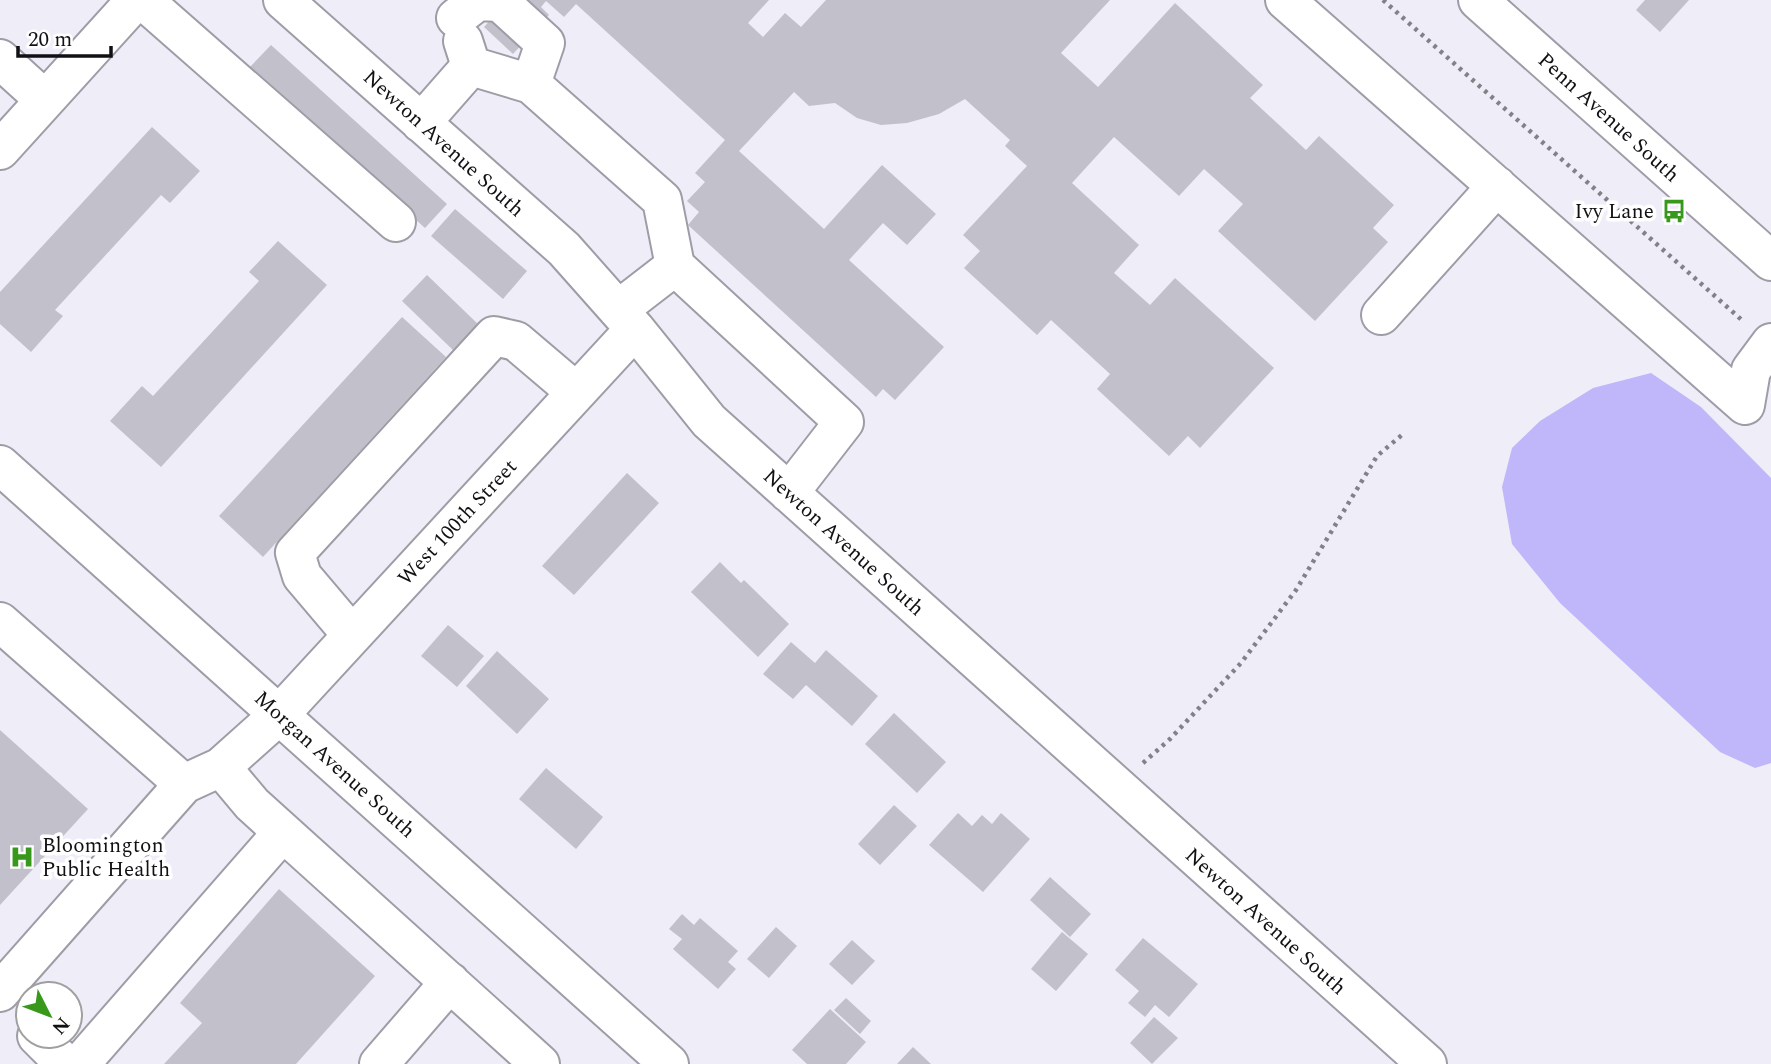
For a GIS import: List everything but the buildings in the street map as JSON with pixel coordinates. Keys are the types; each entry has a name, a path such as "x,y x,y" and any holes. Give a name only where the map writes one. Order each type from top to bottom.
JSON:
{"street":[{"path":"0,150 136,0"},
{"path":"143,0 396,222"},
{"name":"Newton Avenue South","path":"283,0 564,249 626,319 709,421 1427,1064"},
{"path":"1285,0 1745,405 1751,370 1770,344"},
{"name":"Penn Avenue South","path":"1478,0 1771,261"},
{"path":"531,84 545,43 500,2 478,1 446,9 471,66 531,84 662,200 675,266 844,422 789,493"},
{"path":"0,59 45,100"},
{"path":"421,122 471,66"},
{"path":"1381,315 1497,186"},
{"name":"West 100th Street","path":"184,783 221,767 279,715 576,392 626,319 675,266"},
{"path":"352,635 302,576 295,552 494,335 516,341 576,392"},
{"name":"Morgan Avenue South","path":"0,465 669,1064"},
{"path":"0,622 184,783 0,992"},
{"path":"221,767 252,804 540,1064"},
{"path":"80,1064 283,832"},
{"path":"379,1064 450,982"},
{"path":"0,999 14,1013"},
{"path":"51,1050 65,1064"}],"path":[{"path":"1383,0 1770,344"},
{"path":"1120,789 1241,663 1296,590 1377,456 1403,434"}],"shaded area":[{"path":"1651,373 1701,407 1771,478 1771,763 1755,768 1720,752 1560,603 1512,544 1502,487 1512,448 1540,421 1593,388"}],"place":[{"name":"Ivy Lane","path":"1674,211"},
{"name":"Bloomington Public Health","path":"22,857"}]}
